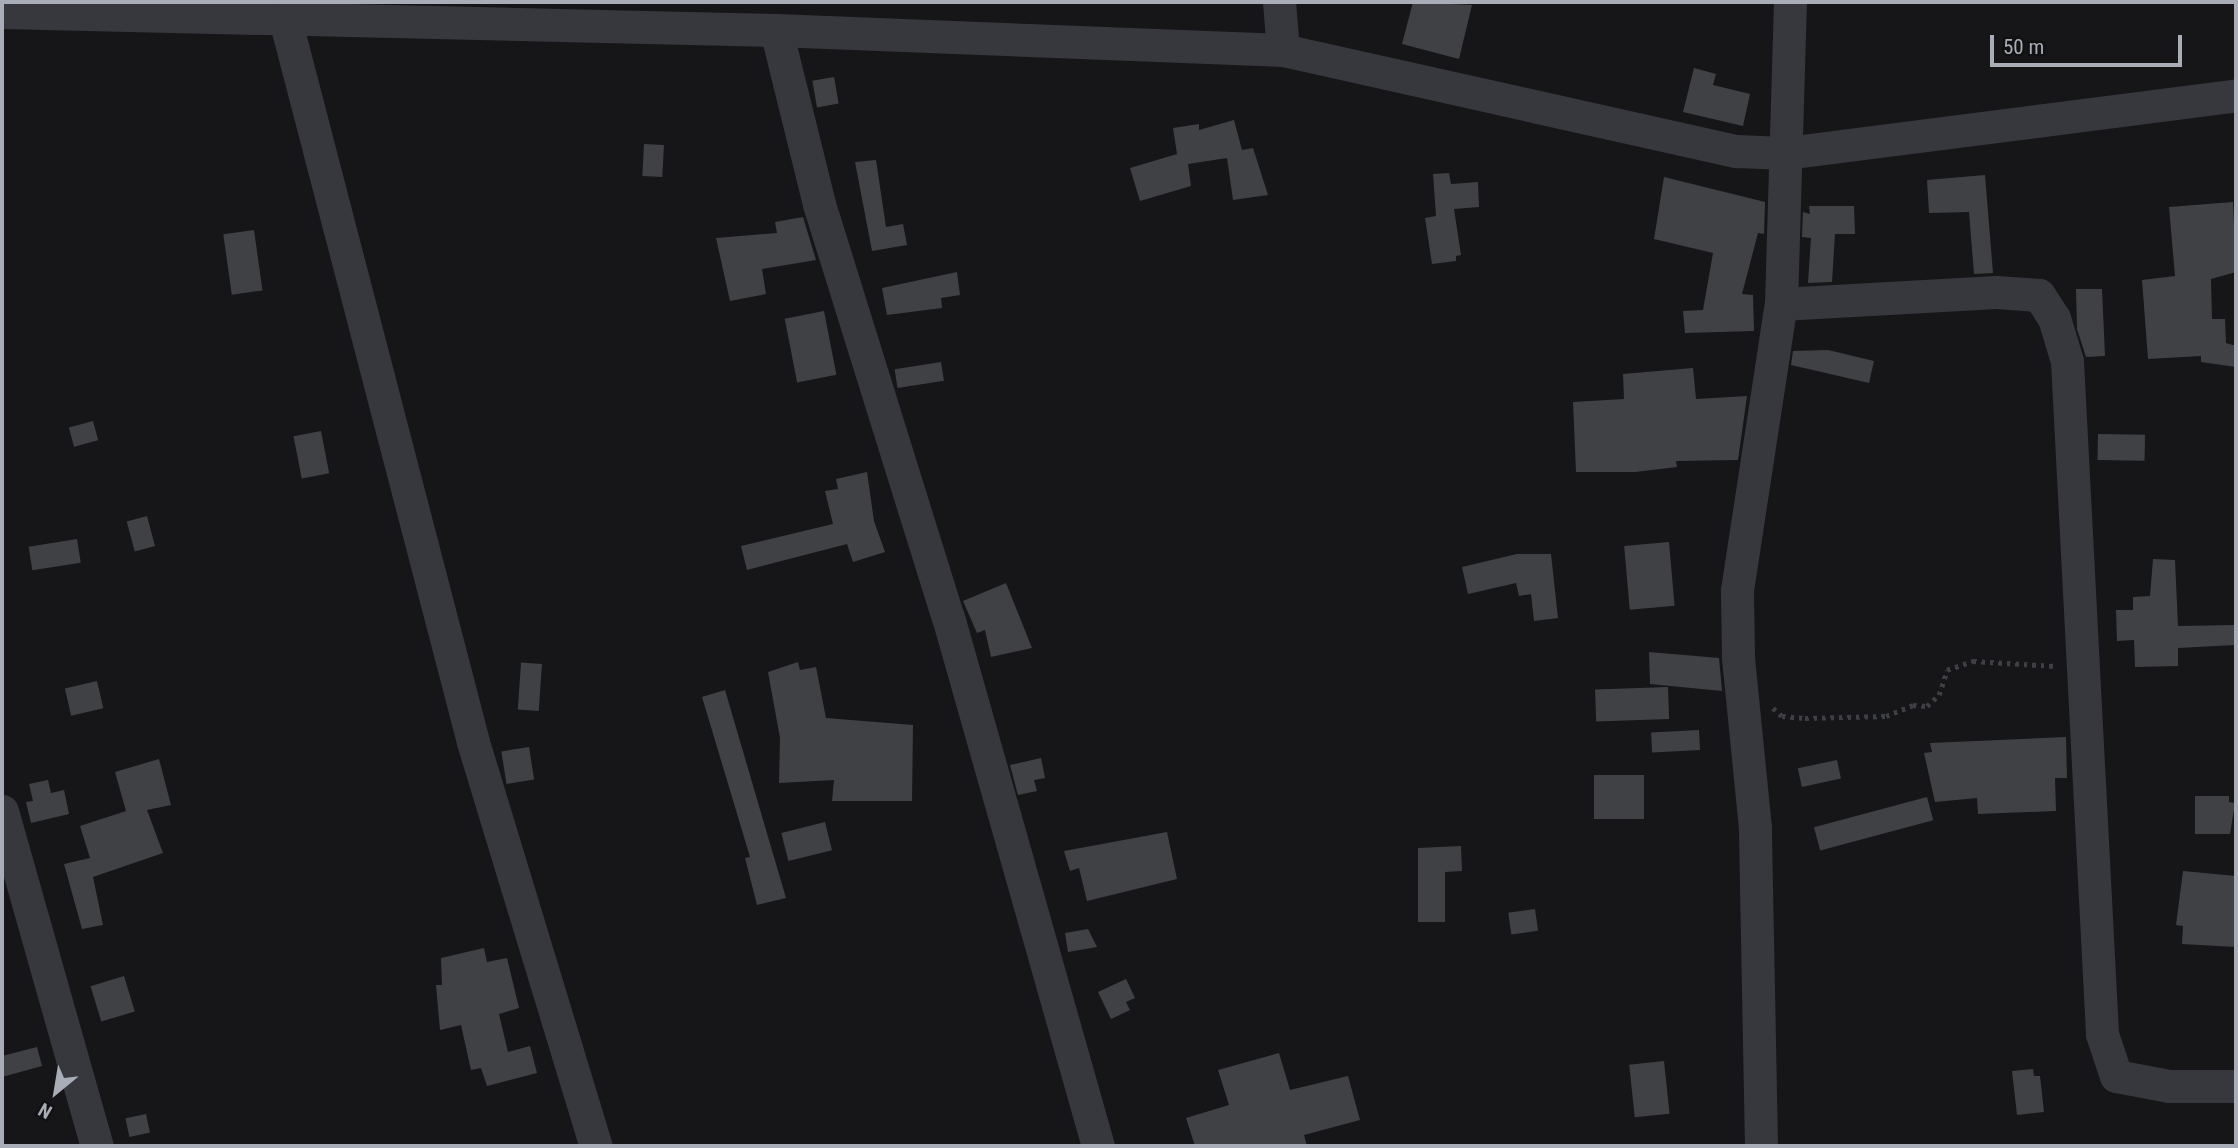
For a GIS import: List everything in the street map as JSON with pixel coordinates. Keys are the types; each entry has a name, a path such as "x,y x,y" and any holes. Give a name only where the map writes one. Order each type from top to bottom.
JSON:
{"street":[{"path":"1279,2 1283,50"},
{"path":"1761,1146 1755,828 1742,704 1737,590 1781,304 1790,2"},
{"path":"2,12 285,19 639,14 776,30 1283,50 1736,151 1786,153 2236,96"},
{"path":"285,19 473,742 596,1146"},
{"path":"776,30 819,204 948,617 1098,1146"},
{"path":"1781,304 1996,292 2039,295 2054,318 2067,362 2080,673 2102,1034 2116,1076 2169,1086 2236,1086"},
{"path":"2,811 97,1146"}],"path":[{"path":"1742,704 1769,704 1782,716 1805,718 1833,714 1886,716 1913,705 1927,706 1939,695 1947,670 1973,661 2050,664 2080,673"}],"building":[{"path":"1413,2 1472,5 1459,59 1402,44"},
{"path":"1694,68 1716,74 1713,85 1750,94 1743,126 1683,112"},
{"path":"834,77 839,104 817,107 812,81"},
{"path":"1234,120 1242,150 1253,148 1268,195 1233,200 1227,158 1188,164 1191,186 1140,201 1130,168 1177,154 1173,128 1199,124 1199,130"},
{"path":"644,144 664,145 662,177 642,176"},
{"path":"876,160 886,227 903,224 907,245 872,251 855,162"},
{"path":"1449,173 1451,184 1478,182 1479,207 1454,209 1461,255 1456,256 1456,261 1432,264 1425,218 1436,216 1433,174"},
{"path":"1985,175 1993,273 1974,274 1969,212 1929,213 1927,180"},
{"path":"1664,177 1765,202 1764,234 1758,233 1742,294 1753,295 1754,331 1685,333 1683,311 1703,310 1713,253 1654,239"},
{"path":"2233,202 2236,272 2211,279 2212,319 2225,319 2226,343 2236,346 2236,367 2201,362 2201,356 2148,359 2142,280 2175,276 2169,207"},
{"path":"1809,206 1854,206 1855,234 1835,234 1832,282 1808,283 1811,238 1802,237 1803,212 1810,214"},
{"path":"803,217 816,260 762,269 766,294 730,301 716,238 777,233 775,222"},
{"path":"254,230 262,290 232,295 223,234"},
{"path":"957,272 960,295 941,298 942,308 887,315 882,288"},
{"path":"2076,289 2102,289 2105,356 2086,357 2077,329"},
{"path":"824,311 836,375 797,382 785,319"},
{"path":"1828,350 1874,361 1869,383 1791,365 1793,351"},
{"path":"941,362 944,381 898,388 895,369"},
{"path":"1693,368 1696,399 1747,396 1738,460 1676,461 1677,467 1635,472 1576,472 1573,402 1624,399 1623,374"},
{"path":"93,421 98,440 74,447 69,427"},
{"path":"321,431 329,473 302,479 294,436"},
{"path":"2098,434 2145,435 2145,461 2098,460"},
{"path":"867,472 874,521 885,552 853,562 847,544 747,570 741,546 833,524 825,491 838,489 836,479"},
{"path":"147,516 155,546 135,551 127,521"},
{"path":"77,539 81,563 32,570 29,547"},
{"path":"1669,542 1675,606 1630,610 1624,546"},
{"path":"1517,554 1551,554 1558,618 1534,621 1531,594 1519,596 1516,583 1468,594 1462,567"},
{"path":"2153,559 2175,560 2178,626 2234,625 2235,645 2178,648 2178,666 2135,667 2134,640 2117,641 2116,610 2133,610 2133,597 2150,596"},
{"path":"1006,583 1032,648 991,657 985,630 977,633 963,601"},
{"path":"1649,652 1719,658 1722,691 1650,684"},
{"path":"798,662 800,670 816,667 826,718 913,725 912,801 832,801 834,780 779,783 780,738 768,672"},
{"path":"521,663 542,664 539,711 518,709"},
{"path":"97,681 103,708 71,716 65,688"},
{"path":"1668,687 1669,719 1596,722 1595,690"},
{"path":"725,690 786,898 757,905 745,858 750,857 702,697"},
{"path":"1699,730 1700,750 1652,752 1651,733"},
{"path":"2066,737 2067,778 2055,778 2056,811 1978,814 1977,798 1935,802 1924,753 1932,752 1930,743"},
{"path":"529,747 534,780 507,784 501,751"},
{"path":"1041,758 1045,778 1034,780 1037,791 1018,795 1010,765"},
{"path":"159,759 171,805 147,810 163,853 93,877 103,925 82,929 64,864 90,858 80,826 126,811 115,772"},
{"path":"1837,760 1841,779 1802,787 1798,768"},
{"path":"1594,775 1644,775 1644,819 1594,819"},
{"path":"48,780 51,793 64,790 69,814 31,823 26,802 33,801 29,784"},
{"path":"2195,796 2229,796 2229,802 2235,803 2230,834 2195,834"},
{"path":"1927,797 1933,820 1820,850 1814,827"},
{"path":"825,822 832,850 788,861 781,833"},
{"path":"1167,832 1177,879 1087,901 1079,868 1070,871 1064,851"},
{"path":"1461,846 1462,871 1445,872 1445,922 1418,922 1418,848"},
{"path":"2183,871 2236,876 2236,947 2182,944 2183,926 2176,925"},
{"path":"1535,909 1538,931 1511,935 1508,913"},
{"path":"1088,929 1097,947 1068,952 1065,933"},
{"path":"484,948 487,962 507,958 519,1008 499,1014 508,1052 530,1046 537,1073 487,1086 481,1068 471,1070 461,1025 440,1030 436,985 442,985 441,958"},
{"path":"124,976 135,1011 101,1022 91,986"},
{"path":"1126,979 1135,998 1126,1002 1130,1010 1111,1019 1098,992"},
{"path":"37,1047 42,1066 2,1077 2,1056"},
{"path":"1279,1053 1290,1090 1348,1076 1360,1120 1304,1135 1307,1146 1195,1146 1186,1118 1229,1105 1218,1070"},
{"path":"1664,1061 1670,1114 1635,1117 1629,1065"},
{"path":"2033,1069 2034,1076 2040,1076 2044,1112 2017,1115 2012,1071"},
{"path":"146,1114 150,1133 129,1137 125,1118"}]}
